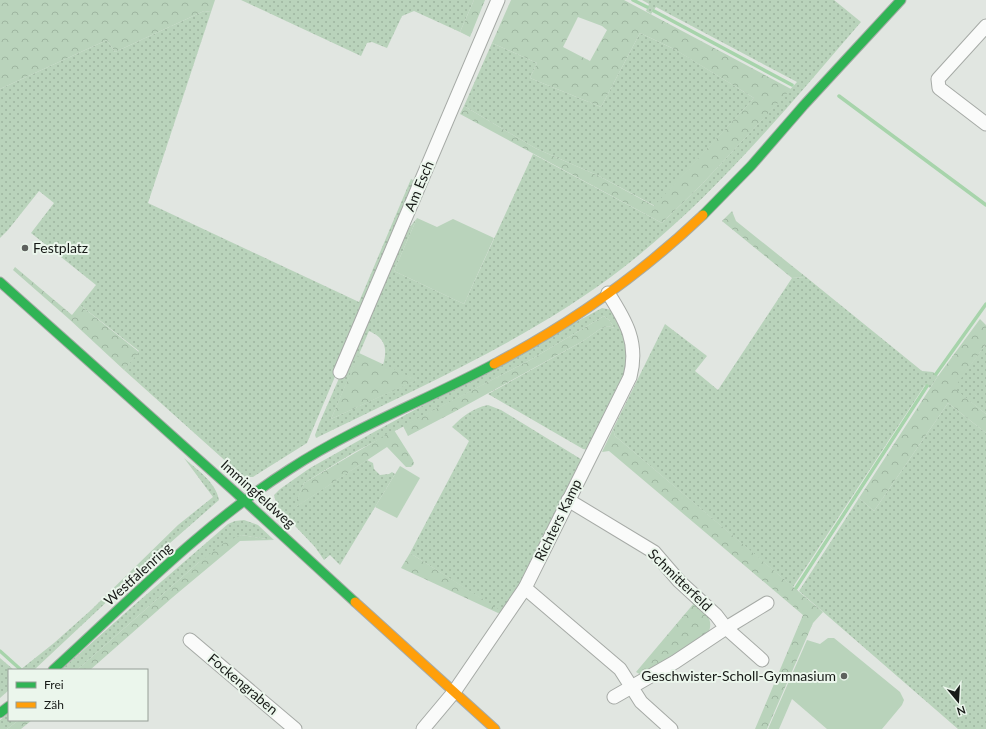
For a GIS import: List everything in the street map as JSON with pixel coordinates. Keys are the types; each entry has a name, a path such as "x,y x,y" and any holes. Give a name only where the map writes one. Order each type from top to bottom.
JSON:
{"street":[{"name":"Am Esch","path":"340,372 498,0"},
{"name":"Westfalenring","path":"54,669 213,525 244,500 291,468 346,436 492,365 529,344 566,322 641,269 671,245 736,182 803,106 901,0"},
{"path":"986,26 938,79 938,88 986,124"},
{"name":"Immingfeldweg","path":"0,282 244,500 496,729"},
{"name":"Richters Kamp","path":"423,729 454,692 525,588 630,377 633,350 631,337 623,316 608,293"},
{"name":"Schmitterfeld","path":"568,500 654,552 679,581 716,615 726,628 762,660"},
{"path":"525,588 620,669 642,702 671,729"},
{"path":"614,697 675,662 767,603"},
{"name":"Fockengraben","path":"190,640 295,729"},
{"path":"0,713 8,707"}],"green space":[{"path":"0,0 215,0 211,12 204,11 115,52 107,40 0,89"},
{"path":"241,0 474,0 460,32 414,11 402,16 387,48 372,42 367,43 361,56"},
{"path":"474,0 485,0 470,37 460,32"},
{"path":"511,0 624,0 791,89 703,183 662,223 460,114 464,106 535,148 599,176 654,206 754,98 674,49 640,33 601,107 530,78 537,63 492,43","holes":["578,17 602,26 607,30 590,61 563,47"]},
{"path":"642,0 834,0 861,22 777,119 719,181 657,240 624,267 551,317 513,339 435,380 316,438 315,435 319,424 399,241 417,218 394,271 464,304 533,154 662,223 703,183 797,82 656,7 651,14 646,11 649,4","holes":["369,331 379,337 384,344 385,354 383,365 416,380 331,419"]},
{"path":"204,11 211,12 148,203 359,302 411,179 417,182 307,443 253,477 245,477 240,474 124,370 139,351 80,305 96,285 31,233 54,203 39,191 0,238 0,89 107,40 115,52"},
{"path":"640,33 676,50 754,98 655,206 599,176 535,148 464,106 492,43 537,63 530,78 601,107"},
{"path":"732,211 736,221 806,277 792,278 722,221"},
{"path":"417,218 437,227 453,219 494,238 464,304 394,271"},
{"path":"15,267 72,315 80,305 139,352 124,370 13,270"},
{"path":"806,277 922,371 933,372 938,376 930,388 925,385 793,587 615,436 613,429 665,324 707,356 695,371 718,390 792,278"},
{"path":"602,308 612,310 627,341 629,367 589,450 583,449 488,394 583,341 600,329 608,326 614,328 610,321 604,316 530,360 353,453 304,483 294,508 367,460 373,463 374,469 380,475 389,474 392,472 395,474 340,565 330,555 324,560 315,547 277,507 274,495 280,489 310,468"},
{"path":"604,316 610,321 614,328 608,326 600,329 583,341 408,436 403,426 530,360"},
{"path":"980,319 986,325 986,344 954,388 986,414 986,433 948,403 874,511 859,498 938,376"},
{"path":"986,344 986,414 953,388"},
{"path":"359,353 417,380 331,419"},
{"path":"948,403 986,433 986,729 958,729 799,591 859,498 874,511"},
{"path":"488,405 501,410 584,461 524,580 504,614 498,613 499,610 410,553 469,441 452,427 468,413"},
{"path":"613,429 615,436 823,612 813,623 767,729 755,729 803,615 609,451 602,452"},
{"path":"394,430 413,460 414,464 411,467 406,467 387,447 293,509 304,483"},
{"path":"184,458 210,482 219,500 162,550 35,669 21,669 54,643 90,611 178,525 213,497"},
{"path":"400,466 420,478 397,518 375,507"},
{"path":"244,520 258,525 274,540 241,535 198,563 78,669 62,669 228,524 235,521"},
{"path":"241,535 274,540 240,541 173,597 91,669 78,669 198,563 224,543"},
{"path":"410,553 500,610 498,613 401,568"},
{"path":"695,602 710,620 710,629 708,634 643,676 636,672"},
{"name":"Geschwister-Scholl-Gymnasium","path":"828,638 834,638 900,692 904,700 902,705 882,729 827,729 792,699 779,729 768,729 807,640 820,644"},
{"path":"0,658 13,669 8,669 8,691 0,698"},
{"path":"8,714 8,721 18,721 7,729 0,729 0,720"},
{"path":"18,721 31,721 21,729 7,729"}],"waterway":[{"path":"633,0 647,7"},
{"path":"654,11 792,85"},
{"path":"839,96 986,205"},
{"path":"936,374 986,304"},
{"path":"796,588 927,386"},
{"path":"0,651 20,669"}],"traffic: fast":[{"path":"703,215 751,166 804,105 901,0"},
{"path":"0,282 234,491 355,602"},
{"path":"54,669 167,564 227,514 258,491 290,469 339,440 494,364"},
{"path":"0,713 8,707"}],"traffic: slow":[{"path":"494,364 550,332 604,297 655,258 703,215"},
{"path":"355,602 495,729"}],"place":[{"name":"Festplatz","path":"25,248"},
{"name":"Geschwister-Scholl-Gymnasium","path":"844,676"}]}
